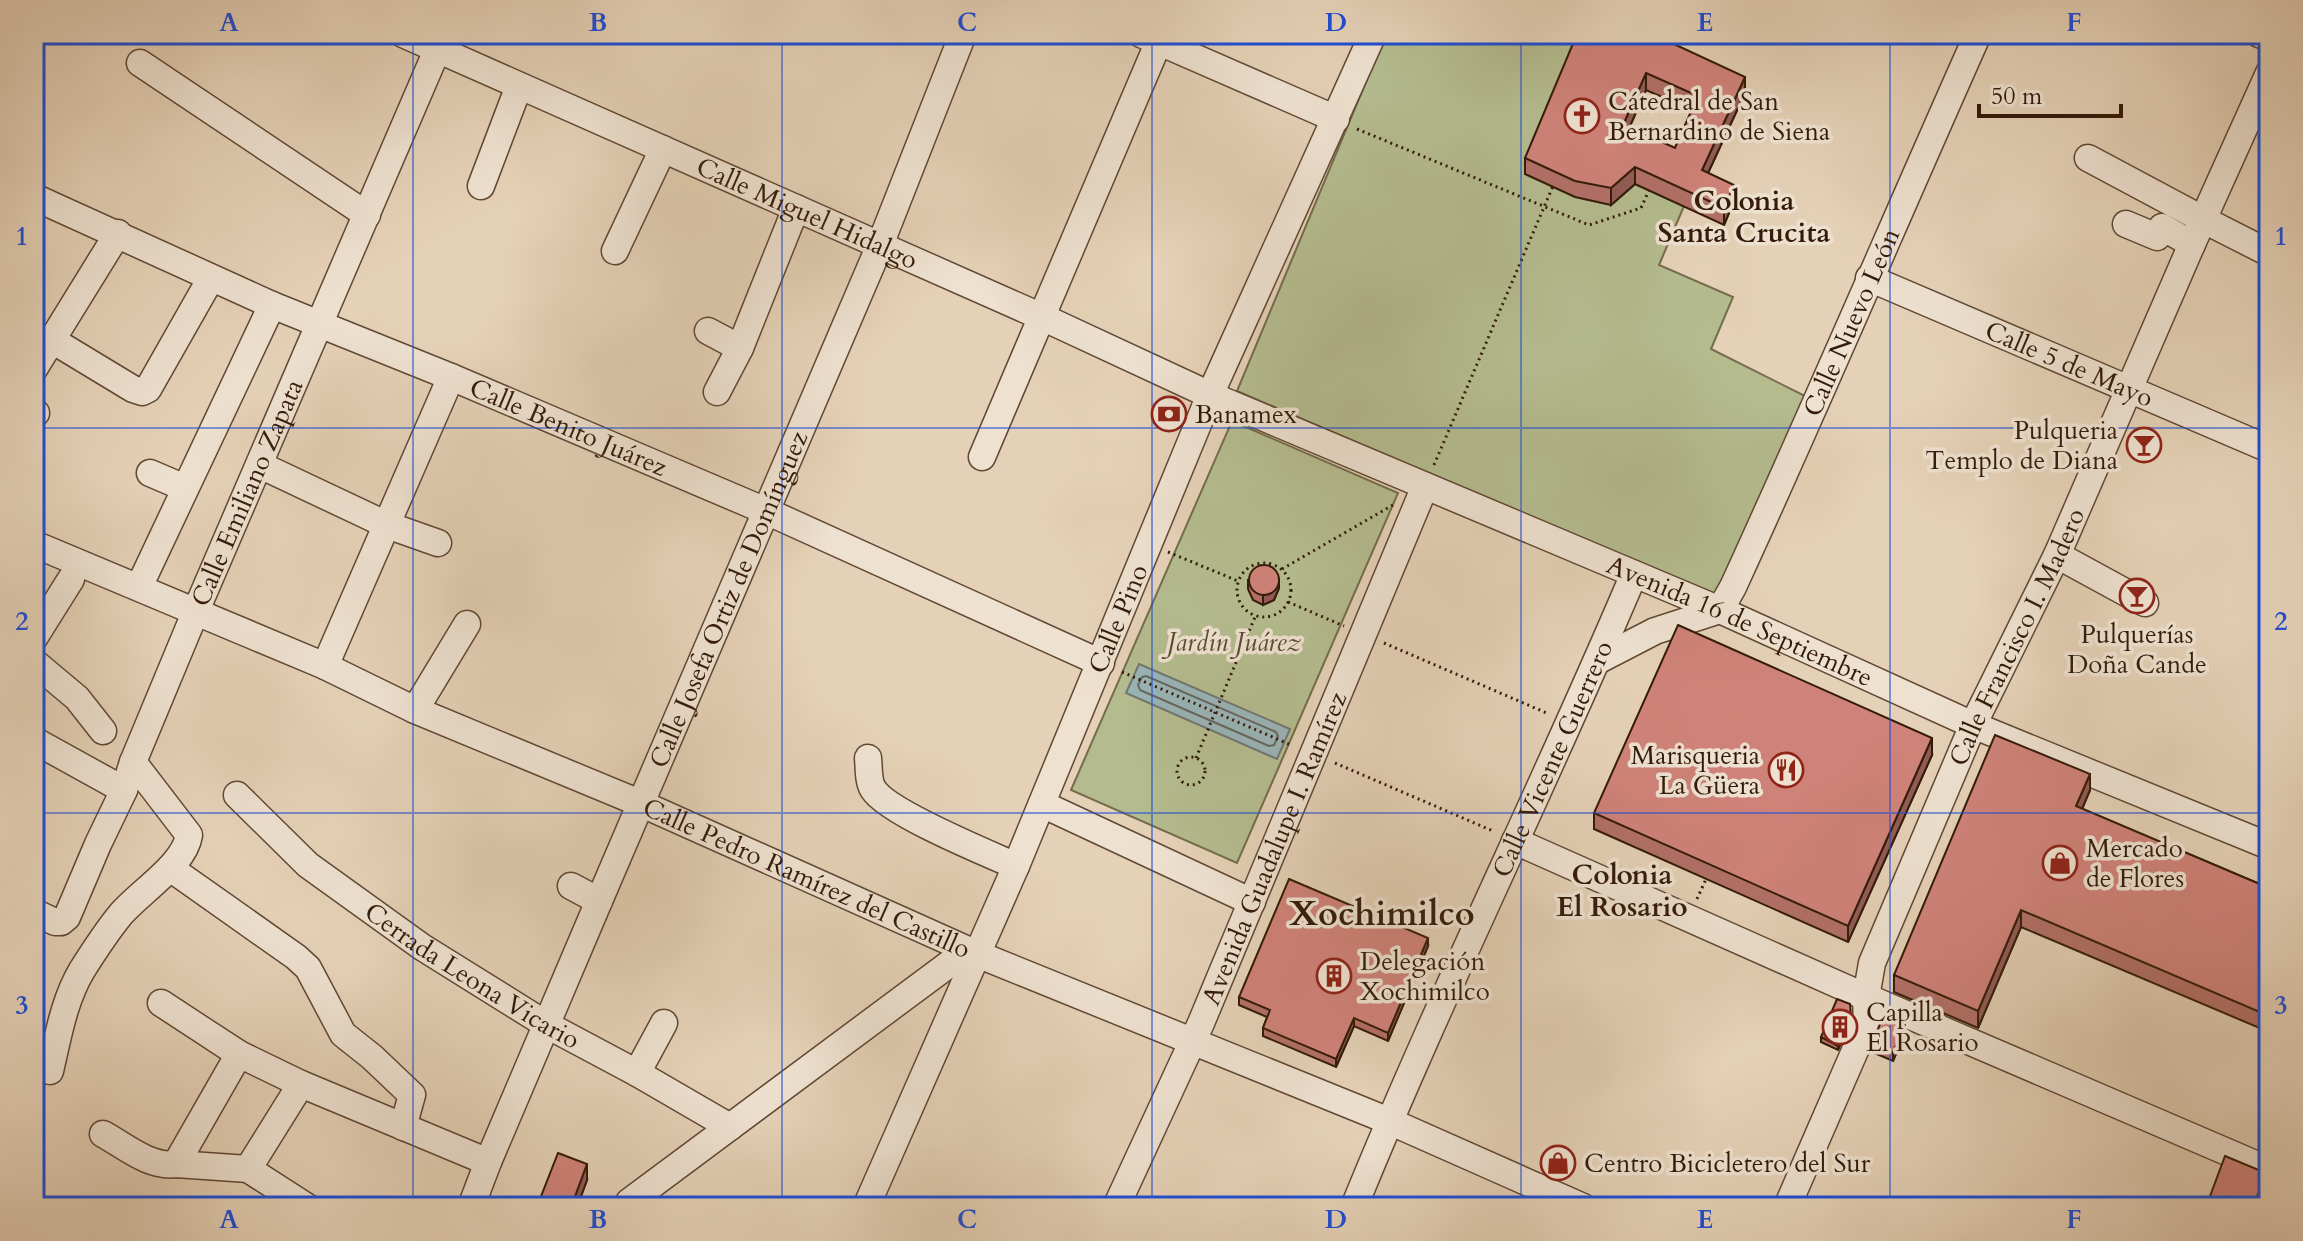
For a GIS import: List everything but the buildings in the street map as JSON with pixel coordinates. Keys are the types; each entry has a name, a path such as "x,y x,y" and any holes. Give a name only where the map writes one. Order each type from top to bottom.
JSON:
{"street":[{"name":"Calle Miguel Hidalgo","path":"403,34 440,41 519,86 1042,317 1210,395"},
{"name":"Calle Josefa Ortiz de Domínguez","path":"471,1207 880,245 963,34"},
{"name":"Calle Pino","path":"866,1207 973,952 1016,866 1210,395 1373,34"},
{"name":"Calle Nuevo León","path":"1720,610 1818,401 1869,278 1978,34"},
{"path":"2259,34 2269,38"},
{"path":"982,457 1042,317 1154,37 1336,119"},
{"name":"Calle Emiliano Zapata","path":"34,912 55,922 67,917 124,790 195,613 440,41"},
{"path":"140,63 367,215"},
{"name":"Calle Francisco I. Madero","path":"1787,1207 1867,1023 1866,997 1872,963 1973,725 2057,555 2269,73"},
{"path":"481,186 519,86"},
{"path":"615,251 663,149"},
{"path":"2088,158 2198,232"},
{"name":"Calle Benito Juárez","path":"34,197 272,305 451,377 766,511 1101,663"},
{"path":"717,392 740,348 796,208"},
{"path":"2126,224 2157,237 2162,227 2198,232 2269,253"},
{"path":"34,369 118,233"},
{"path":"52,340 142,392 148,389 211,278"},
{"name":"Calle 5 de Mayo","path":"1869,278 2269,449"},
{"path":"139,587 272,305"},
{"path":"708,331 740,348"},
{"path":"325,666 451,377"},
{"name":"Avenida 16 de Septiembre","path":"1210,395 1720,610 1973,725 2269,846"},
{"path":"260,465 387,525 438,543"},
{"path":"150,473 185,488"},
{"name":"Avenida Guadalupe I. Ramírez","path":"1116,1207 1252,902 1425,486"},
{"name":"Calle Pedro Ramírez del Castillo","path":"34,544 325,666 415,710 642,804 973,952 1389,1121 1583,1207"},
{"path":"2057,555 2145,603"},
{"name":"Calle Vicente Guerrero","path":"1354,1207 1389,1121 1570,723 1634,574"},
{"path":"71,579 34,657 77,698 103,731"},
{"path":"1597,661 1655,631 1720,610"},
{"path":"415,710 467,624"},
{"path":"37,742 124,790"},
{"path":"868,758 872,788 887,802 942,832 1016,866"},
{"path":"50,1071 67,1003 80,974 121,914 170,868 188,846 189,835 133,762"},
{"name":"Cerrada Leona Vicario","path":"237,795 308,865 422,947 547,1025 730,1127"},
{"path":"1042,804 1252,902"},
{"path":"1515,841 1866,997 2269,1170"},
{"path":"170,868 308,968 343,1034 412,1095 403,1127"},
{"path":"571,886 599,901"},
{"path":"626,1207 730,1127 973,952"},
{"path":"161,1003 239,1054 301,1084 488,1162"},
{"path":"637,1073 664,1023"},
{"path":"176,1164 239,1054"},
{"path":"248,1169 301,1084"},
{"path":"103,1134 166,1166 248,1169 307,1207"}],"path":[{"path":"1336,119 1589,225 1641,208 1649,190"},
{"path":"1282,569 1425,486 1553,186"},
{"path":"1149,544 1238,581"},
{"path":"1257,563 1274,564 1282,569 1291,584 1288,602 1283,609 1267,617 1256,616 1243,607 1239,599 1238,581 1249,567 1257,563"},
{"path":"1288,602 1570,723"},
{"path":"1196,758 1256,616"},
{"path":"1188,757 1196,758 1203,764 1205,773 1201,781 1187,784 1180,779 1178,766 1188,757"}],"green space":[{"path":"1386,34 1584,34 1580,198 1611,205 1635,184 1684,206 1659,265 1733,297 1711,349 1809,398 1716,600 1237,391"},
{"name":"Jardín Juárez","path":"1232,421 1398,493 1237,863 1071,790"}],"water":[{"path":"1139,664 1290,729 1277,759 1126,693"}],"place":[{"name":"Cátedral de San Bernardino de Siena","path":"1582,116"},
{"name":"Banamex","path":"1169,414"},
{"name":"Pulqueria Templo de Diana","path":"2144,445"},
{"name":"Pulquerías Doña Cande","path":"2137,596"},
{"name":"Marisqueria La Güera","path":"1786,770"},
{"name":"Mercado de Flores","path":"2060,863"},
{"name":"Delegación Xochimilco","path":"1334,976"},
{"name":"Capilla El Rosario","path":"1840,1027"},
{"name":"Centro Bicicletero del Sur","path":"1558,1163"}],"district":[{"name":"Colonia Santa Crucita","path":"1744,216"},
{"name":"Colonia El Rosario","path":"1622,890"},
{"name":"Xochimilco","path":"1382,913"}]}
